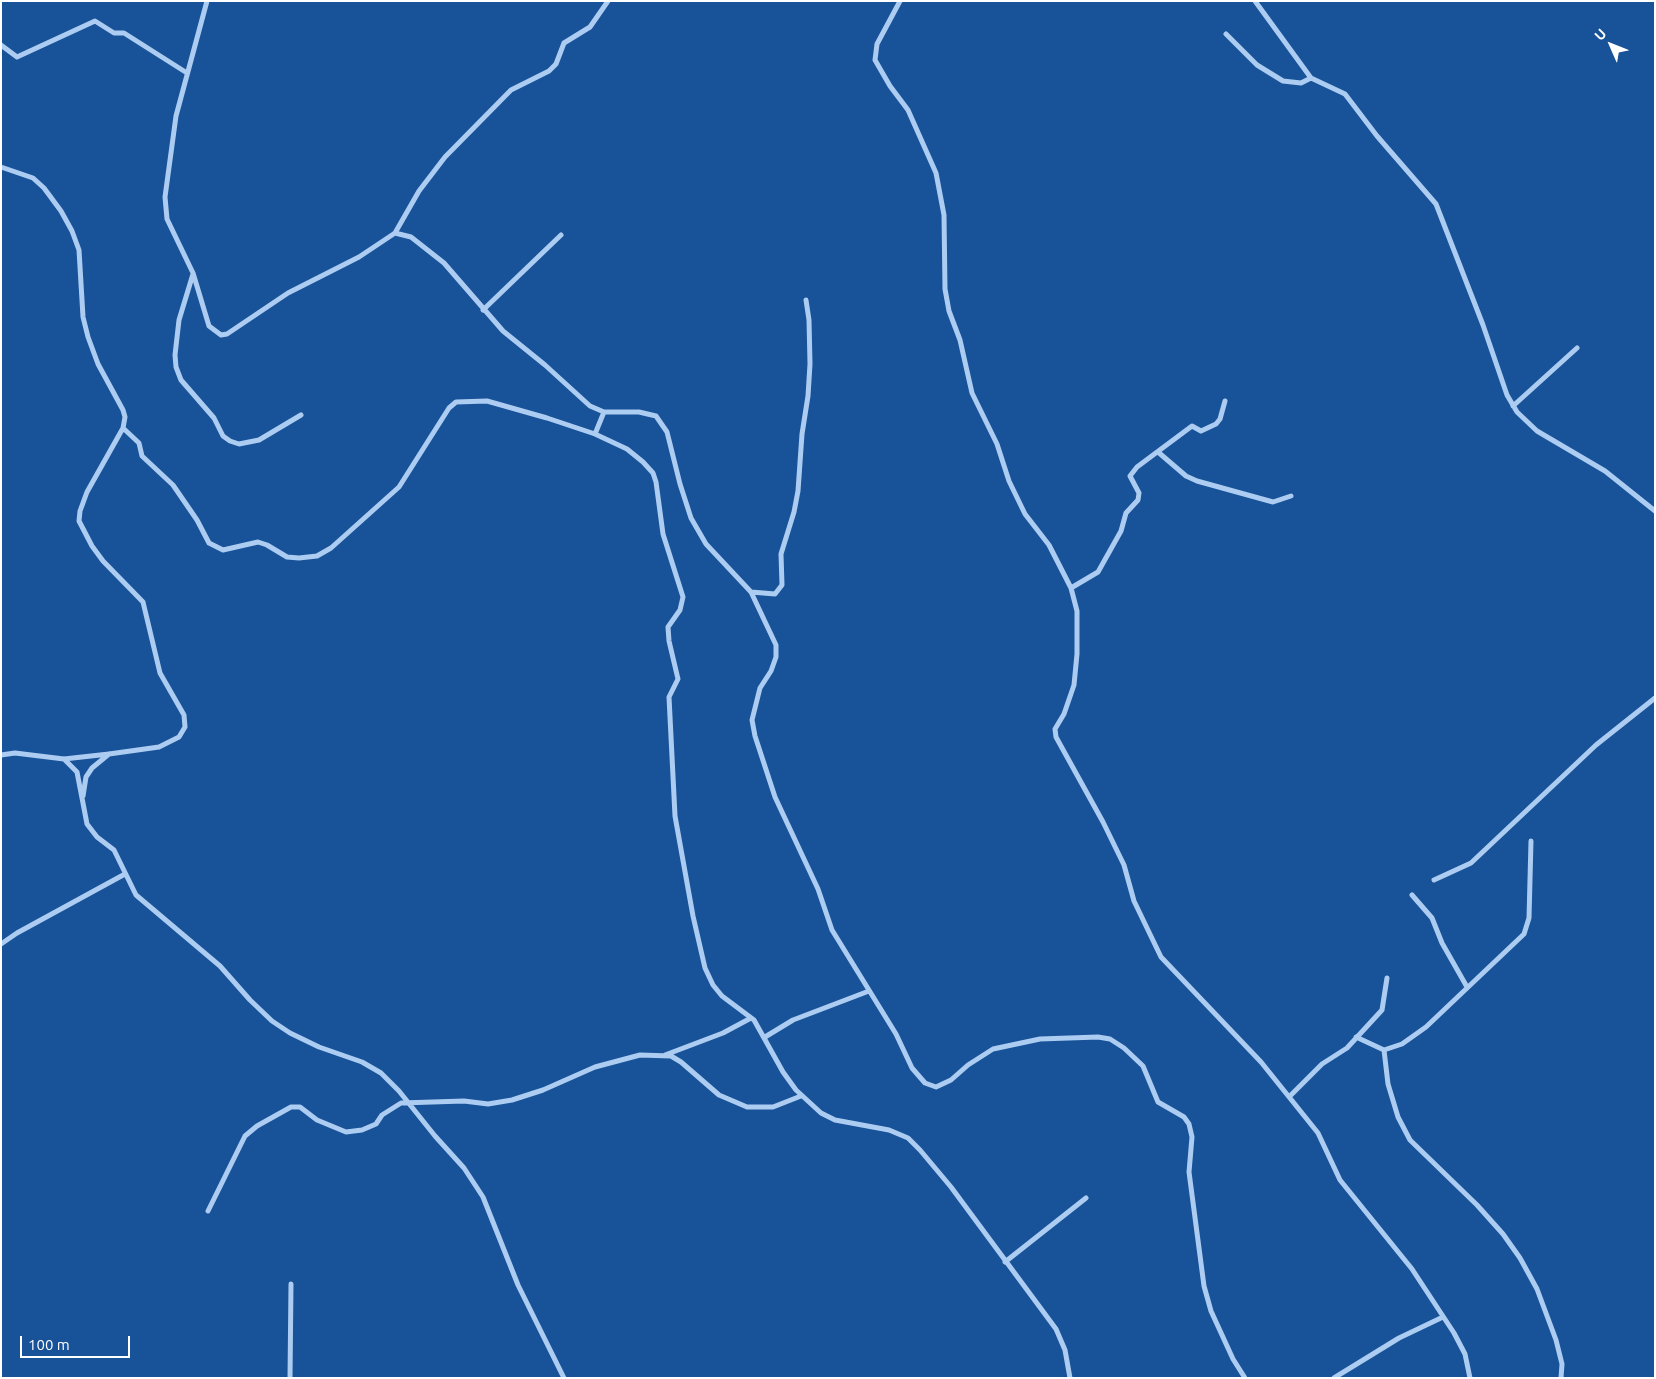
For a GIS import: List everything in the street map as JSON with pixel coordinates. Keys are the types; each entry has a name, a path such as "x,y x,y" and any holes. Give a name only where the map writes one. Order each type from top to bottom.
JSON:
{"street":[{"path":"207,1 176,116 165,197 167,219 193,273 209,326 221,335 227,334 288,293 359,257 395,233 419,192 445,157 512,90 550,71 556,64 564,44 570,38 590,27 608,1"},
{"path":"900,1 878,44 875,60 890,86 908,110 936,173 944,215 945,289 950,312 960,340 972,393 997,444 1009,481 1025,514 1050,545 1071,588 1077,611 1074,685 1064,714 1055,729 1056,737 1116,848 1124,865 1134,901 1161,957 1261,1062 1290,1096 1321,1138 1340,1180 1412,1270 1461,1344 1470,1378"},
{"path":"1255,1 1311,78 1345,94 1377,136 1436,204 1483,325 1507,395 1513,406 1537,431 1605,471 1655,511"},
{"path":"1,45 17,58 95,21 114,33 124,34 187,73"},
{"path":"1226,34 1257,65 1283,81 1301,83 1311,78"},
{"path":"1,167 39,183 61,211 72,231 79,250 83,317 88,337 98,364 123,410 123,428 87,492 80,511 79,521 92,546 103,561 143,602 160,673 184,715 185,727 179,737 159,747 64,759 15,753 1,755"},
{"path":"395,233 411,237 444,263 503,331 546,365 590,406 604,412 639,412 656,416 667,432 691,518 706,544 751,592 776,645 776,657 772,671 760,688 752,720 755,736 775,796 818,889 832,930 896,1034 918,1078 936,1087 951,1080 968,1065 993,1049 1040,1040 1098,1037 1110,1039 1124,1048 1143,1066 1158,1102 1184,1117 1190,1124 1192,1138 1189,1172 1204,1286 1211,1311 1233,1359 1245,1378"},
{"path":"483,310 561,235"},
{"path":"193,273 178,320 175,355 180,380 214,418 223,436 239,444 259,440 301,415"},
{"path":"751,592 775,594 782,585 781,554 794,512 798,491 802,434 808,396 810,328 806,300"},
{"path":"1513,406 1577,348"},
{"path":"123,428 139,443 142,456 174,485 197,520 209,543 223,550 258,542 267,545 286,557 299,558 317,556 331,548 399,487 449,408 456,402 474,400 498,403 595,434 627,449 643,462 653,473 656,482 663,534 683,597 680,610 668,627 678,679 669,697 675,816 682,860 705,968 712,985 722,996 751,1018 764,1037 775,1061 801,1096 821,1113 835,1120 889,1130 908,1138 951,1187 1056,1329 1065,1350 1070,1378"},
{"path":"1071,588 1098,572 1123,527 1126,512 1140,496 1130,476 1144,460 1158,452 1192,426 1201,431 1216,424 1220,419 1226,402"},
{"path":"595,434 604,412"},
{"path":"1158,452 1186,476 1197,481 1273,502 1292,496"},
{"path":"1434,880 1470,863 1596,745 1655,698"},
{"path":"83,802 86,777 92,768 109,754"},
{"path":"64,759 75,768 87,824 97,838 114,850 136,894 220,966 250,1000 272,1021 290,1034 319,1047 362,1062 381,1073 464,1168 482,1196 518,1285 564,1378"},
{"path":"1356,1036 1384,1050 1402,1044 1426,1027 1517,941 1528,926 1531,841"},
{"path":"1,944 17,933 125,874"},
{"path":"1412,895 1432,918 1442,943 1467,987"},
{"path":"1290,1096 1322,1064 1343,1051 1382,1010 1387,978"},
{"path":"764,1037 793,1020 869,991"},
{"path":"208,1211 245,1136 275,1114 291,1107 300,1107 318,1120 346,1132 362,1130 376,1124 382,1115 393,1107 408,1102 464,1101 488,1104 512,1100 622,1058 665,1054 723,1033 751,1018"},
{"path":"1384,1050 1390,1093 1398,1117 1410,1140 1477,1205 1502,1234 1528,1273 1548,1315 1562,1364 1561,1378"},
{"path":"665,1054 681,1062 709,1089 725,1100 747,1107 773,1107 801,1096"},
{"path":"1005,1262 1086,1198"},
{"path":"290,1378 291,1284"},
{"path":"1334,1378 1399,1338 1443,1316"}]}
